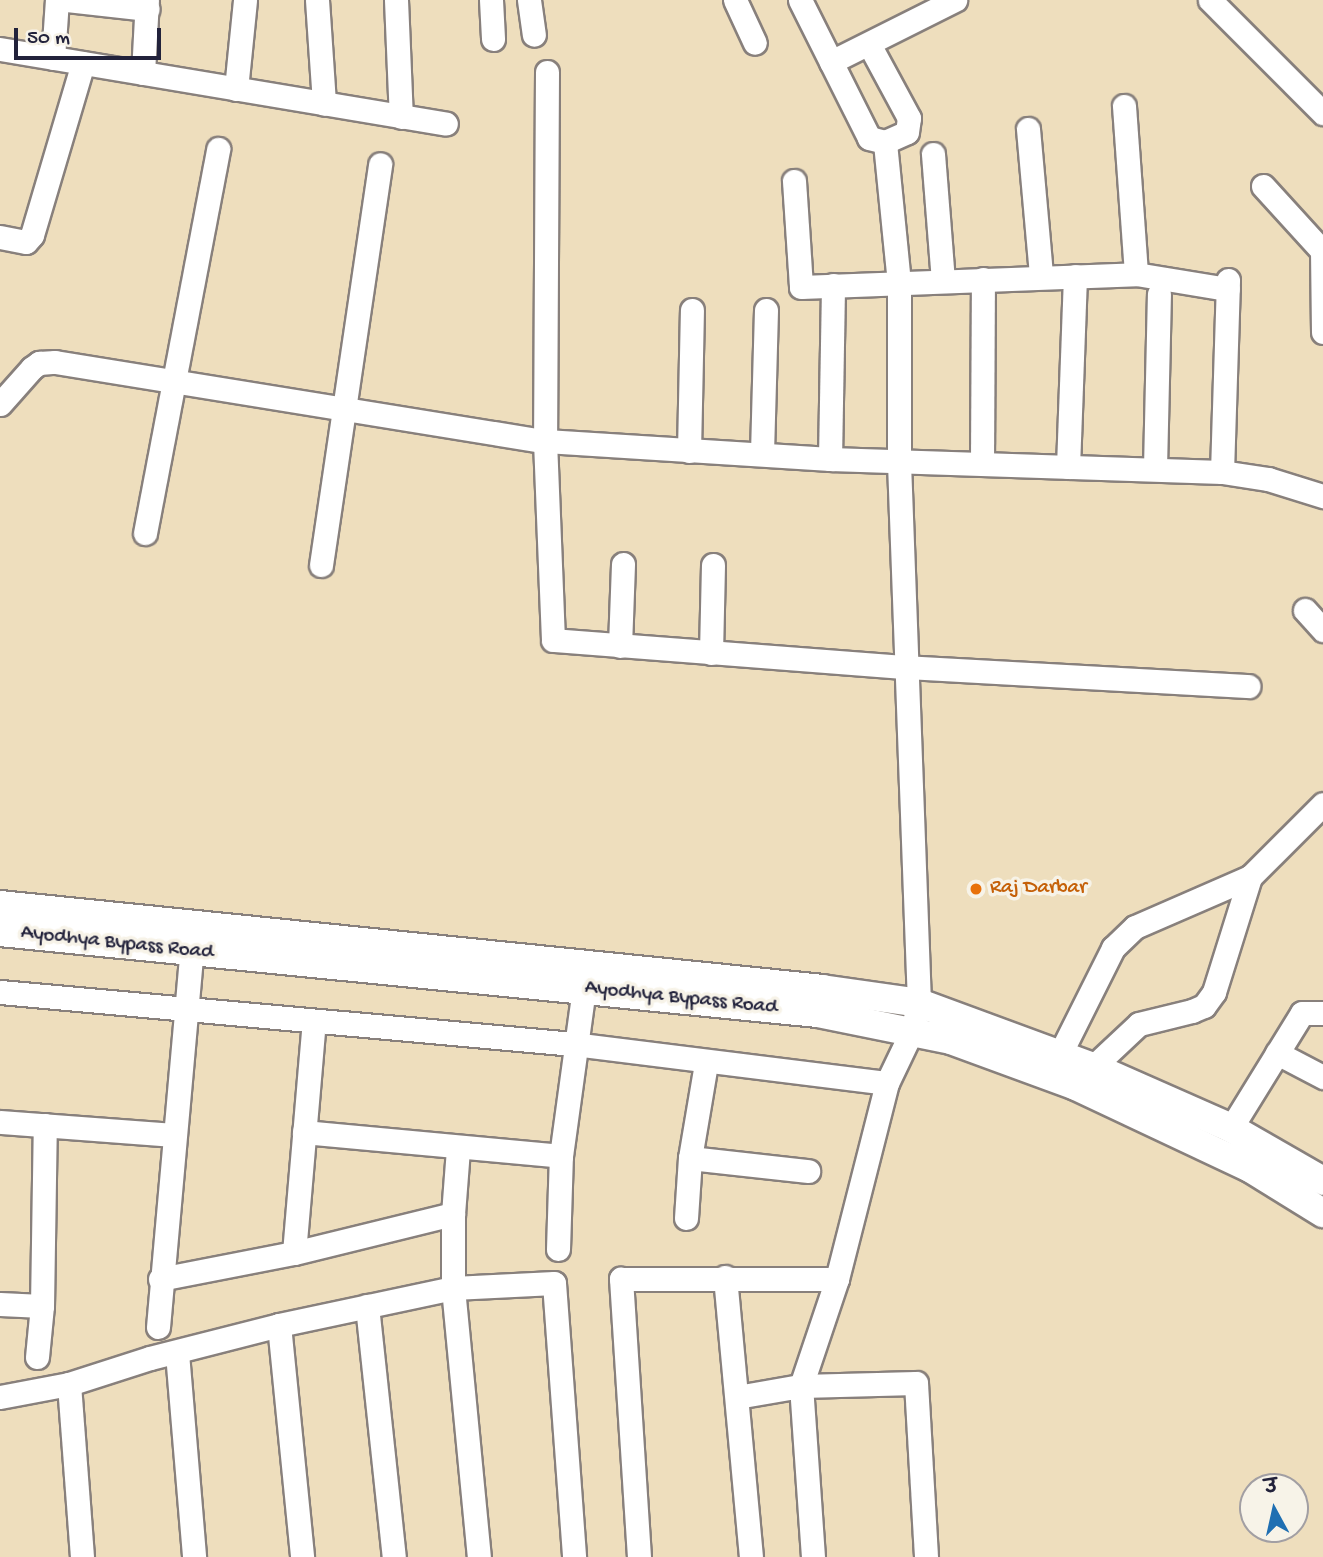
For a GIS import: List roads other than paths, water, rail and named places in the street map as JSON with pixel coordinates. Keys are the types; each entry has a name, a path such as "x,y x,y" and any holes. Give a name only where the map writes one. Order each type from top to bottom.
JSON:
{"main road":[{"name":"Ayodhya Bypass Road","path":"0,905 822,989 919,1003 1093,1067 1231,1128 1323,1181"},
{"name":"Ayodhya Bypass Road","path":"0,932 818,1013 951,1040 1076,1086 1250,1168 1323,1213"}],"street":[{"path":"53,58 57,0"},
{"path":"67,0 147,4 143,73"},
{"path":"236,89 246,0"},
{"path":"317,0 324,104"},
{"path":"396,0 401,117"},
{"path":"491,0 493,39"},
{"path":"529,0 534,34"},
{"path":"735,0 755,43"},
{"path":"800,0 869,138 885,142 907,132 909,118 870,44"},
{"path":"831,62 956,0"},
{"path":"1210,0 1323,113"},
{"path":"0,49 446,124"},
{"path":"0,237 26,242 32,235 83,63"},
{"path":"547,72 545,441 554,640 905,667 1248,685"},
{"path":"1124,106 1136,274"},
{"path":"1028,128 1041,276"},
{"path":"813,1557 801,1386 837,1279 887,1083 911,1033 919,1003 899,462 899,283 885,142"},
{"path":"145,533 218,149"},
{"path":"933,154 943,281"},
{"path":"321,565 380,164"},
{"path":"794,181 801,287 1136,274 1228,285 1222,472"},
{"path":"1263,186 1322,251 1323,332"},
{"path":"1068,467 1075,276"},
{"path":"982,463 983,279"},
{"path":"830,459 833,285"},
{"path":"1155,468 1159,294"},
{"path":"689,451 692,310"},
{"path":"762,453 766,310"},
{"path":"0,404 32,368 47,362 545,441 830,459 1222,472 1268,479 1323,496"},
{"path":"620,646 623,564"},
{"path":"711,653 713,565"},
{"path":"1305,610 1323,630"},
{"path":"1060,1054 1096,978 1120,941 1135,927 1250,877 1323,804"},
{"path":"1093,1067 1139,1024 1192,1012 1204,1006 1214,992 1250,877"},
{"path":"158,1327 173,1135 195,925"},
{"path":"558,1249 561,1156 574,1044 584,988"},
{"path":"0,992 574,1044 706,1063 887,1083"},
{"path":"1231,1128 1302,1013 1323,1013"},
{"path":"294,1253 314,1022"},
{"path":"1277,1053 1323,1077"},
{"path":"686,1218 690,1158 706,1063"},
{"path":"0,1122 173,1135"},
{"path":"37,1357 42,1306 44,1125"},
{"path":"304,1132 458,1149 561,1156"},
{"path":"458,1149 453,1214 453,1288 479,1557"},
{"path":"690,1158 808,1171"},
{"path":"160,1279 294,1253 453,1214"},
{"path":"725,1277 751,1557"},
{"path":"639,1557 621,1279 837,1279"},
{"path":"0,1397 69,1384 279,1325 453,1288 554,1283 574,1557"},
{"path":"0,1304 42,1306"},
{"path":"367,1306 394,1557"},
{"path":"279,1325 302,1557"},
{"path":"177,1353 194,1557"},
{"path":"737,1397 801,1386 916,1383 926,1557"},
{"path":"69,1384 82,1557"}],"place":[{"name":"Raj Darbar","path":"976,889"}]}
